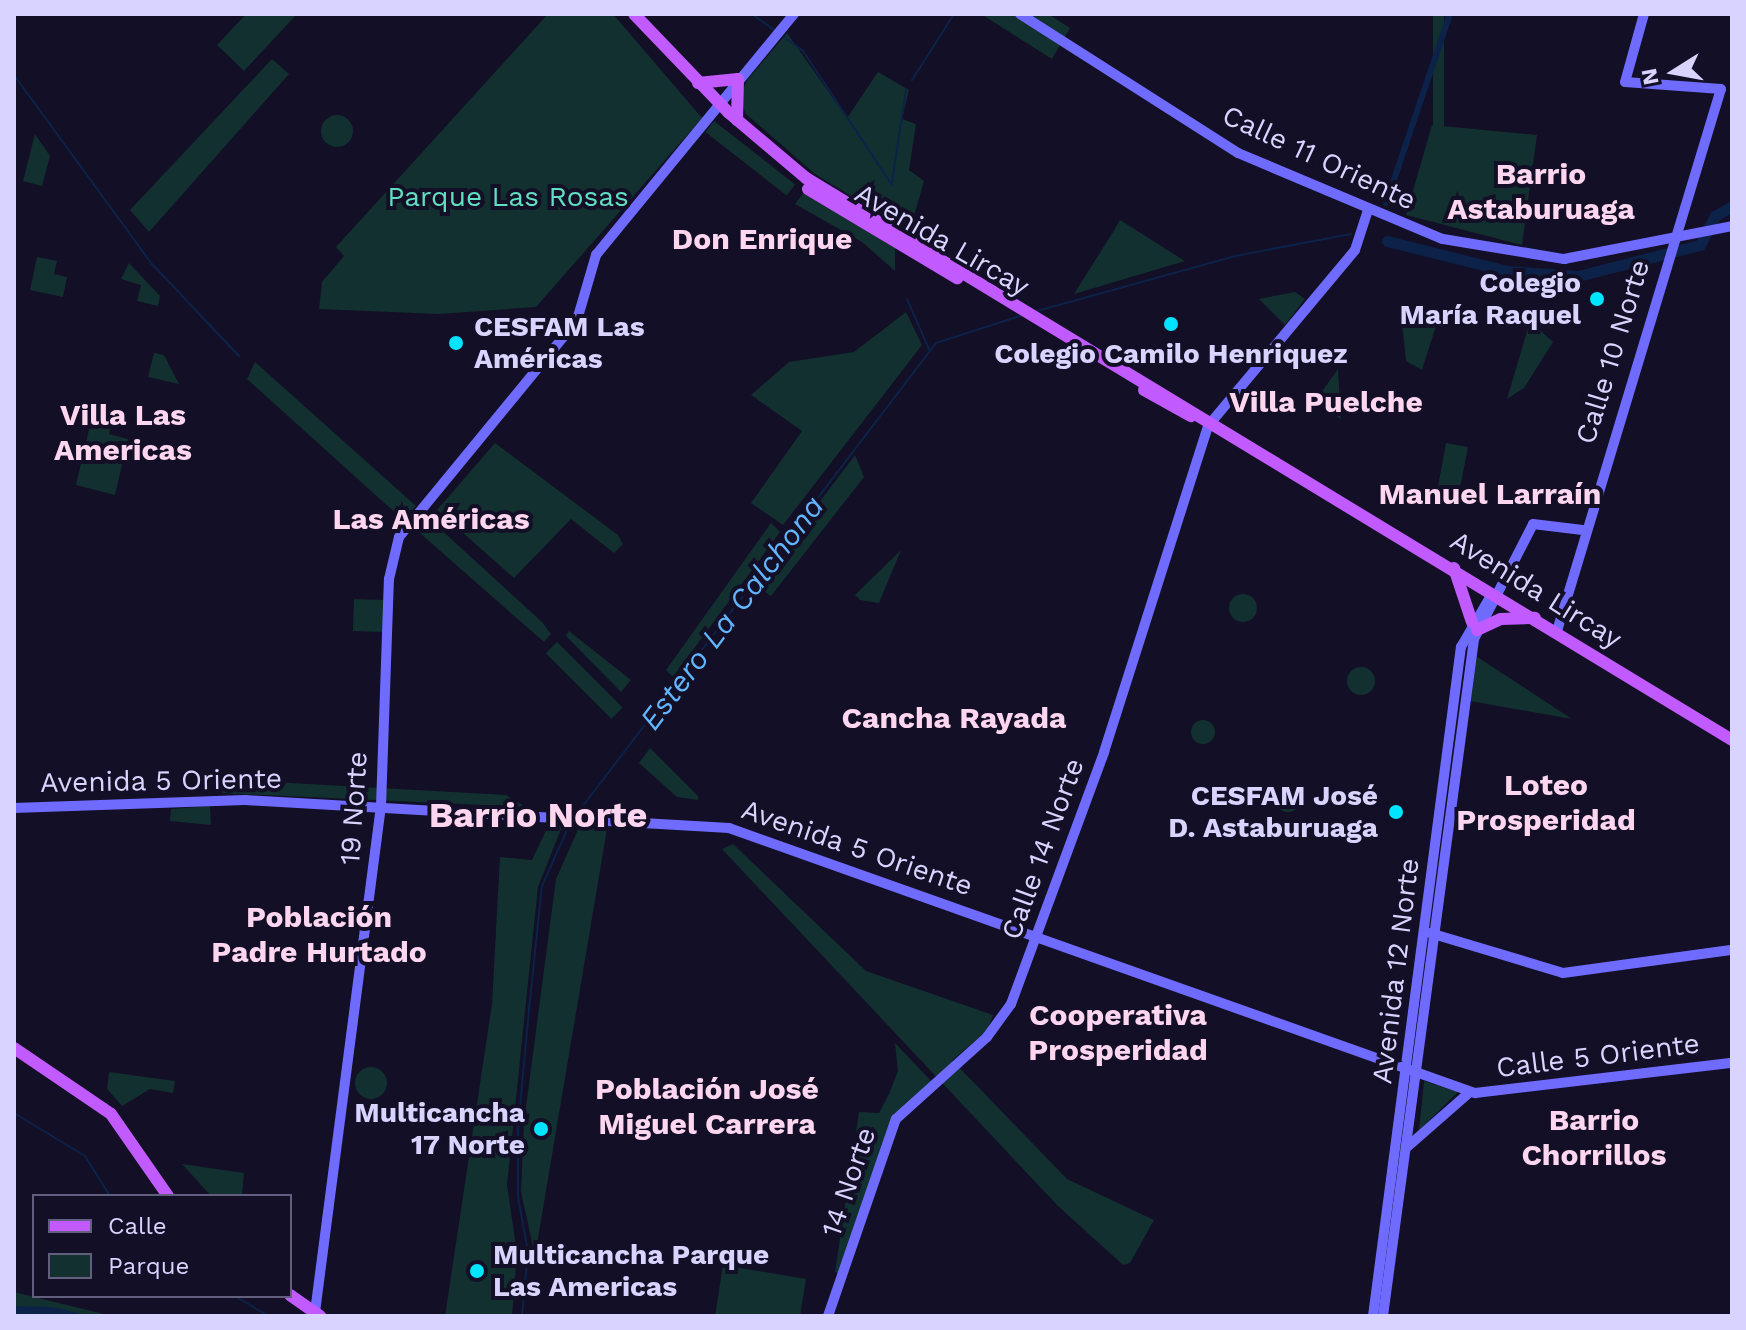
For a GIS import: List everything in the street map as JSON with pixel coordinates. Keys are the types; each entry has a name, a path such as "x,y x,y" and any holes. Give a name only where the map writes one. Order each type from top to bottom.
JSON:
{"main road":[{"name":"Avenida Lircay","path":"624,14 715,105 801,184 1012,305"},
{"name":"Avenida Lircay","path":"634,14 715,105 806,178 1034,319 1273,457 1732,740"},
{"path":"698,83 738,79 737,120"},
{"path":"1454,568 1475,626 1501,619 1535,618"},
{"path":"14,1048 111,1114 167,1194"},
{"path":"292,1296 318,1314"}],"street":[{"name":"19 Norte","path":"318,1314 334,1207 381,806 394,553 404,526 489,435 580,315 593,259 715,105 794,14"},
{"name":"Calle 11 Oriente","path":"1020,14 1238,153 1367,212 1460,244 1542,259 1675,244 1730,226"},
{"name":"Calle 10 Norte","path":"1557,631 1583,530 1721,89 1625,82 1644,14"},
{"path":"1210,422 1355,250 1367,212"},
{"name":"Calle 14 Norte","path":"936,1077 1002,1019 1036,937 1118,711 1210,422"},
{"name":"Avenida 12 Norte","path":"1373,1316 1412,1072 1461,647 1535,522 1583,530"},
{"name":"Avenida 5 Oriente","path":"14,808 217,799 587,817 741,831 1412,1072"},
{"path":"1430,933 1563,973 1732,950"},
{"name":"Calle 5 Oriente","path":"1412,1072 1470,1092 1732,1063"},
{"name":"Avenida 12 Norte","path":"1383,1316 1406,1148 1412,1072"},
{"name":"14 Norte","path":"828,1316 896,1119 936,1077"},
{"name":"Calle 5 Oriente","path":"1406,1148 1470,1092"}],"green space":[{"path":"246,14 297,14 244,71 217,45"},
{"name":"Parque Las Rosas","path":"548,14 613,14 702,118 536,307 439,314 319,309 322,282 344,256 336,247"},
{"path":"981,14 1048,14 1070,28 1052,59"},
{"path":"1433,14 1444,14 1444,209 1433,209"},
{"path":"787,33 847,118 878,72 909,90 902,119 916,124 909,170 924,181 914,216 917,236 815,174 745,113 740,95 748,79"},
{"path":"272,59 289,74 149,232 130,210"},
{"path":"337,115 348,120 353,131 348,142 337,147 326,142 321,131 326,120"},
{"path":"714,121 795,184 787,195 705,132"},
{"path":"1432,125 1537,135 1522,245 1406,215"},
{"path":"35,134 50,156 42,186 23,181"},
{"path":"805,191 895,248 895,271 862,242 795,204"},
{"path":"1120,220 1185,261 1074,294 1113,232"},
{"path":"37,257 57,261 54,274 67,277 63,297 30,290"},
{"path":"129,263 160,296 158,306 137,301 141,285 121,279"},
{"path":"1295,292 1305,299 1285,325 1259,299"},
{"path":"906,312 922,345 783,525 751,503 802,431 751,395 789,362 854,352"},
{"path":"1401,314 1436,326 1422,370 1406,361"},
{"path":"1530,321 1553,342 1524,388 1507,399"},
{"path":"154,353 164,355 179,384 148,377"},
{"path":"255,362 416,506 403,519 381,500 247,379"},
{"path":"1338,369 1341,419 1315,401"},
{"path":"95,404 114,409 109,434 128,439 115,495 76,485"},
{"path":"495,443 618,535 623,544 614,553 571,519 514,578 437,510"},
{"path":"1446,443 1468,447 1459,493 1451,495 1438,486"},
{"path":"855,455 864,477 771,596 756,586"},
{"path":"425,515 542,622 551,634 544,642 413,527"},
{"path":"771,523 780,532 673,677 666,670"},
{"path":"901,550 879,603 860,600 855,595"},
{"path":"1243,594 1253,598 1257,608 1253,618 1243,622 1233,618 1229,608 1233,598"},
{"path":"354,599 384,600 383,632 353,631"},
{"path":"569,631 631,680 621,692 566,636"},
{"path":"557,642 623,708 611,719 546,653"},
{"path":"1476,656 1572,719 1470,701"},
{"path":"1361,667 1371,671 1375,681 1371,691 1361,695 1351,691 1347,681 1351,671"},
{"path":"1203,720 1212,723 1215,732 1212,741 1203,744 1194,741 1191,732 1194,723"},
{"path":"650,748 698,796 698,800 677,797 639,763"},
{"path":"218,779 506,795 526,807 220,793"},
{"path":"1288,786 1297,790 1301,799 1297,808 1288,812 1279,808 1275,799 1279,790"},
{"path":"210,806 211,825 170,821 171,809"},
{"path":"549,824 563,824 538,887 507,1185 517,1253 512,1316 445,1316 492,1004 500,857 532,860"},
{"path":"580,825 607,829 535,1256 521,1192 524,1122 556,879"},
{"path":"733,844 866,971 993,1015 987,1031 952,1060 1067,1179 1154,1220 1130,1263 1123,1265 1058,1206 722,849"},
{"path":"895,1043 932,1082 898,1112 840,1273 835,1272 859,1112 879,1113 889,1094 898,1071"},
{"path":"371,1067 383,1071 387,1083 383,1095 371,1099 359,1095 355,1083 359,1071"},
{"path":"109,1072 175,1081 173,1093 150,1089 122,1106 107,1089"},
{"path":"1424,1081 1458,1092 1419,1130"},
{"path":"182,1164 244,1173 242,1194 209,1194"},
{"path":"723,1265 806,1279 800,1316 715,1316"},
{"path":"14,1292 112,1316 14,1316"}],"water":[{"path":"14,1306 52,1307 90,1316 14,1316"}],"waterway":[{"path":"752,14 774,30"},
{"path":"912,80 954,14"},
{"path":"1386,203 1450,14"},
{"path":"784,37 803,51 892,185"},
{"path":"14,75 152,264 239,356"},
{"path":"892,182 906,89"},
{"path":"1387,241 1507,271 1578,276 1700,245 1715,216 1732,206"},
{"name":"Estero La Calchona","path":"1037,311 1235,256 1351,234"},
{"path":"907,299 929,349"},
{"name":"Estero La Calchona","path":"576,815 936,343 1023,315"},
{"name":"Estero La Calchona","path":"522,1316 528,1251 518,1197 518,1128 529,1009 542,886 570,823"},
{"path":"14,1113 85,1156 109,1194"},
{"path":"238,1298 268,1316"}],"place":[{"name":"Colegio María Raquel","path":"1597,299"},
{"name":"Colegio Camilo Henriquez","path":"1171,324"},
{"name":"CESFAM Las Américas","path":"456,343"},
{"name":"CESFAM José D. Astaburuaga","path":"1396,812"},
{"name":"Multicancha 17 Norte","path":"541,1129"},
{"name":"Multicancha Parque Las Americas","path":"477,1271"}],"district":[{"name":"Barrio Astaburuaga","path":"1541,191"},
{"name":"Don Enrique","path":"762,239"},
{"name":"Villa Puelche","path":"1326,402"},
{"name":"Villa Las Americas","path":"123,432"},
{"name":"Manuel Larraín","path":"1490,494"},
{"name":"Las Américas","path":"431,519"},
{"name":"Cancha Rayada","path":"954,718"},
{"name":"Loteo Prosperidad","path":"1546,802"},
{"name":"Barrio Norte","path":"538,816"},
{"name":"Población Padre Hurtado","path":"319,934"},
{"name":"Cooperativa Prosperidad","path":"1118,1032"},
{"name":"Población José Miguel Carrera","path":"707,1106"},
{"name":"Barrio Chorrillos","path":"1594,1137"}]}
